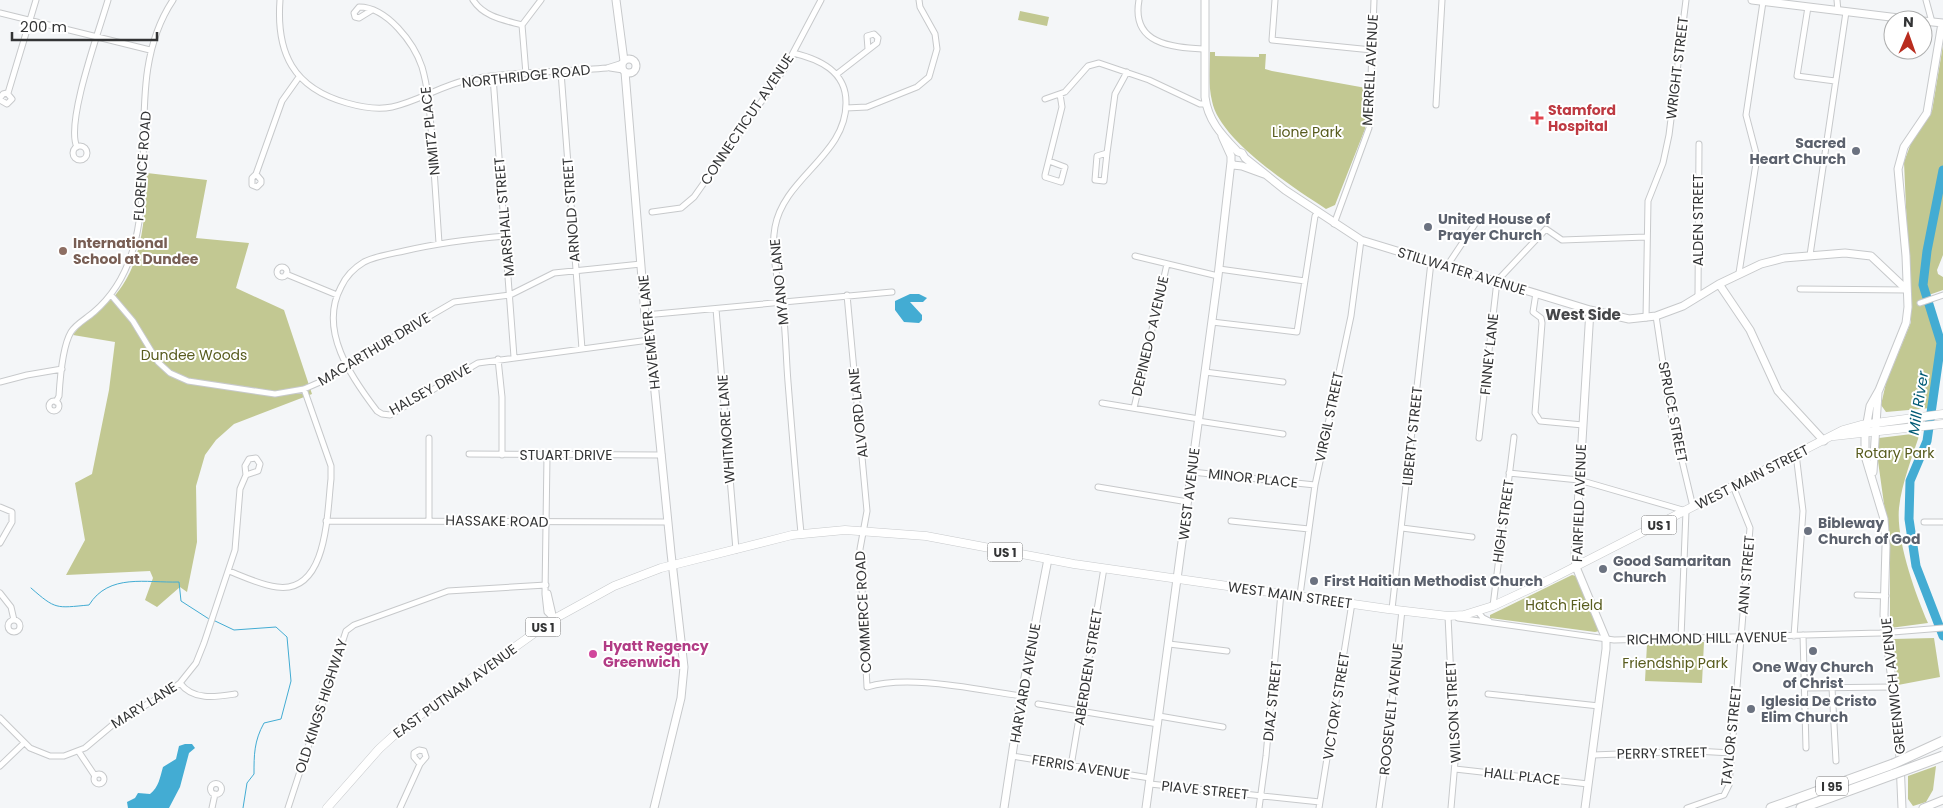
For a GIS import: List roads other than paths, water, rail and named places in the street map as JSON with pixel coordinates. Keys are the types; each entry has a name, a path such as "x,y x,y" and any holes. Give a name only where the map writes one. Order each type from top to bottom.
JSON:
{"highway":[{"path":"1893,764 1943,741"},
{"name":"I 95","path":"1771,808 1943,746"},
{"name":"I 95","path":"1801,808 1943,756"}],"main road":[{"name":"US 1","path":"1866,425 1943,414"},
{"name":"US 1","path":"1875,433 1943,424"},
{"name":"WEST MAIN STREET","path":"713,556 801,533 864,531 926,536 1104,568 1448,616 1478,612 1493,606 1576,567 1828,438 1852,427 1866,425"},
{"name":"WEST MAIN STREET","path":"1828,438 1875,433"},
{"name":"EAST PUTNAM AVENUE","path":"328,808 379,749 402,728 554,619 614,586 672,566 713,556"}],"street":[{"path":"8,93 36,0"},
{"path":"77,147 73,136 76,112 108,0"},
{"name":"FLORENCE ROAD","path":"56,402 59,396 65,348 71,331 111,296 129,265 143,199 147,72 150,50 158,25 173,0"},
{"name":"NORTHRIDGE ROAD","path":"280,0 280,36 286,57 299,77 327,96 360,107 389,108 428,96 466,80 624,67"},
{"path":"474,0 482,10 491,16 522,25"},
{"path":"526,74 522,25 541,0"},
{"name":"HAVEMEYER LANE","path":"616,0 627,99 645,315 662,455 672,566 684,654 684,681 654,808"},
{"name":"CONNECTICUT AVENUE","path":"652,212 681,208 688,204 785,68 821,0"},
{"path":"846,108 867,107 917,87 929,77 937,49 935,34 920,7 919,0"},
{"path":"1139,0 1139,22 1145,33 1153,40 1182,48 1203,49"},
{"path":"1205,0 1203,49 1206,104 1210,117 1233,156 1242,164"},
{"path":"1274,0 1272,40 1372,50"},
{"name":"MERRELL AVENUE","path":"1334,224 1369,128 1374,0"},
{"path":"1436,105 1442,0"},
{"name":"WRIGHT STREET","path":"1646,237 1648,201 1663,163 1669,136 1686,0"},
{"path":"1752,0 1883,16"},
{"path":"1810,255 1835,81 1842,11 1837,0"},
{"path":"1739,273 1757,156 1746,115 1763,2"},
{"path":"1808,7 1797,76 1835,81"},
{"name":"NIMITZ PLACE","path":"372,10 389,19 412,48 422,67 428,96 439,243"},
{"path":"0,13 150,50"},
{"path":"1866,425 1870,406 1879,390 1904,330 1907,290 1904,227 1898,169 1904,147 1927,113 1943,23"},
{"name":"HAVEMEYER LANE","path":"620,34 636,65 627,99"},
{"path":"793,53 825,64 837,74 868,49"},
{"path":"633,60 624,67 634,72"},
{"path":"1045,99 1068,90 1091,64 1102,63 1128,72 1200,104 1206,104"},
{"name":"ARNOLD STREET","path":"561,72 582,349"},
{"path":"1107,153 1097,156 1095,180 1104,181 1115,94 1128,72"},
{"name":"MYANO LANE","path":"801,533 774,240 779,212 791,192 836,139 846,108 845,92 837,74"},
{"path":"256,174 282,102 299,77"},
{"name":"MARSHALL STREET","path":"493,77 514,357"},
{"path":"4,93 8,93 12,98 10,103 3,104 0,99 4,93"},
{"path":"1049,161 1065,167 1061,182 1045,177 1062,107 1060,94"},
{"name":"ALDEN STREET","path":"1698,144 1698,296"},
{"path":"1233,156 1242,153 1242,164"},
{"name":"WEST AVENUE","path":"1146,808 1219,273 1233,156"},
{"name":"STILLWATER AVENUE","path":"1242,164 1264,174 1334,224 1361,240 1536,294 1618,317 1646,318 1656,316 1683,306 1739,273 1772,260 1810,255 1845,253 1871,256 1907,290"},
{"name":"WEST AVENUE","path":"1230,179 1242,164"},
{"path":"1212,322 1297,332 1315,216 1318,213"},
{"path":"1447,266 1477,221"},
{"path":"1497,281 1546,229 1562,240 1646,237 1646,318"},
{"name":"HALSEY DRIVE","path":"506,236 439,243 376,257 362,263 351,271 337,294 333,314 334,336 347,364 374,406 385,415 396,411 471,366 498,359 649,340"},
{"name":"VIRGIL STREET","path":"1300,595 1315,485 1351,316 1361,240"},
{"path":"1135,256 1166,264 1219,273 1305,282"},
{"name":"LIBERTY STREET","path":"1392,609 1431,262"},
{"name":"MACARTHUR DRIVE","path":"111,296 133,321 158,362 170,373 188,382 275,394 304,389 327,379 347,364 454,302 510,295 554,273 641,264"},
{"name":"DEPINEDO AVENUE","path":"1134,408 1166,264"},
{"path":"286,274 337,294"},
{"name":"FINNEY LANE","path":"1479,438 1497,281"},
{"path":"1719,284 1750,330 1778,390 1828,438"},
{"path":"1800,289 1907,290"},
{"path":"645,315 892,292"},
{"path":"1536,294 1533,312 1541,318 1542,323 1535,413 1537,418 1548,422 1583,425"},
{"name":"ALVORD LANE","path":"847,295 867,511 864,531"},
{"path":"1920,304 1943,295"},
{"name":"WHITMORE LANE","path":"716,309 736,550"},
{"name":"FAIRFIELD AVENUE","path":"1585,808 1606,640 1576,567 1579,480 1590,310"},
{"name":"SPRUCE STREET","path":"1656,316 1670,410 1690,509 1681,638"},
{"path":"498,359 502,398 502,455"},
{"path":"0,382 62,369"},
{"path":"1205,372 1283,382"},
{"path":"229,571 267,585 278,587 293,586 305,579 314,569 320,557 326,521 331,466 304,389"},
{"path":"1875,433 1879,390"},
{"path":"1102,403 1283,434"},
{"name":"GREENWICH AVENUE","path":"1866,425 1866,456 1873,475 1884,528 1886,633 1901,755 1902,808"},
{"name":"GREENWICH AVENUE","path":"1873,475 1875,433"},
{"name":"HIGH STREET","path":"1493,606 1514,437"},
{"path":"429,438 429,520"},
{"name":"STUART DRIVE","path":"469,454 547,456 662,455"},
{"path":"1794,636 1803,511 1796,454"},
{"path":"547,456 546,585 554,619"},
{"name":"MINOR PLACE","path":"1192,472 1315,485"},
{"path":"1509,473 1579,480 1690,509"},
{"name":"MARY LANE","path":"0,718 30,748 50,756 64,756 79,752 116,722 167,693 180,683 196,663 229,571 238,540 240,489 246,475"},
{"name":"ANN STREET","path":"1734,486 1750,528 1740,638"},
{"path":"1098,487 1188,502"},
{"path":"0,507 12,512 12,522 0,543"},
{"name":"HASSAKE ROAD","path":"326,521 668,522"},
{"path":"1232,521 1309,529"},
{"path":"1924,522 1943,522"},
{"path":"1402,528 1472,537"},
{"name":"COMMERCE ROAD","path":"864,531 860,549 867,687 878,684 936,685 1022,696"},
{"name":"HARVARD AVENUE","path":"1004,808 1022,696 1048,559"},
{"name":"ABERDEEN STREET","path":"1071,766 1104,568"},
{"name":"OLD KINGS HIGHWAY","path":"288,808 346,631 354,624 448,591 546,585"},
{"path":"0,592 11,607 14,620"},
{"name":"DIAZ STREET","path":"1259,808 1274,683 1281,593"},
{"path":"1856,595 1886,596"},
{"name":"VICTORY STREET","path":"1320,805 1352,603"},
{"name":"ROOSEVELT AVENUE","path":"1379,808 1402,610"},
{"name":"RICHMOND HILL AVENUE","path":"1478,612 1483,618 1494,624"},
{"name":"RICHMOND HILL AVENUE","path":"1448,616 1606,640 1886,633 1943,628"},
{"name":"WILSON STREET","path":"1448,616 1455,769 1451,808"},
{"path":"1803,635 1806,748"},
{"name":"TAYLOR STREET","path":"1687,808 1726,793 1729,785 1740,638"},
{"path":"1169,644 1228,651"},
{"path":"180,683 185,689 203,697 235,694"},
{"path":"1805,688 1893,687"},
{"path":"1832,688 1836,761"},
{"path":"1488,694 1599,706"},
{"path":"1038,704 1081,712 1223,727"},
{"path":"0,766 24,743"},
{"name":"PERRY STREET","path":"1593,755 1696,751 1731,753"},
{"path":"79,752 95,776"},
{"name":"FERRIS AVENUE","path":"1012,756 1150,781"},
{"path":"400,808 420,764"},
{"name":"HALL PLACE","path":"1455,769 1588,784"},
{"name":"PIAVE STREET","path":"1150,781 1320,805"},
{"path":"212,808 215,794"},
{"path":"1923,808 1943,800"}],"water":[{"path":"910,294 919,294 927,298 923,302 910,302 922,315 922,320 919,323 904,322 895,310 895,301"},
{"path":"192,744 195,748 189,753 180,787 169,808 128,808 127,802 135,798 138,793 150,794 153,791 159,782 163,767 176,759 179,746"}],"waterway":[{"name":"Mill River","path":"1943,170 1927,251 1923,285 1941,343 1927,441 1910,481 1909,519 1916,566 1943,636"},
{"path":"31,588 52,604 70,607 89,605 97,595 107,588 118,584 141,581 179,582 181,601 209,619"},
{"path":"213,620 234,630 276,627 287,637 291,681 281,719 264,723 258,736 254,774 247,783 243,808"}],"place":[{"name":"Stamford Hospital","path":"1537,118"},
{"name":"Sacred Heart Church","path":"1856,151"},
{"name":"United House of Prayer Church","path":"1428,227"},
{"name":"International School at Dundee","path":"63,251"},
{"name":"Bibleway Church of God","path":"1808,531"},
{"name":"Good Samaritan Church","path":"1603,569"},
{"name":"First Haitian Methodist Church","path":"1314,581"},
{"name":"One Way Church of Christ","path":"1813,651"},
{"name":"Hyatt Regency Greenwich","path":"593,654"},
{"name":"Iglesia De Cristo Elim Church","path":"1751,709"}],"district":[{"name":"West Side","path":"1583,314"}],"park label":[{"name":"Lione Park","path":"1307,132"},
{"name":"Dundee Woods","path":"194,355"},
{"name":"Rotary Park","path":"1895,453"},
{"name":"Hatch Field","path":"1564,605"},
{"name":"Friendship Park","path":"1675,663"}]}
